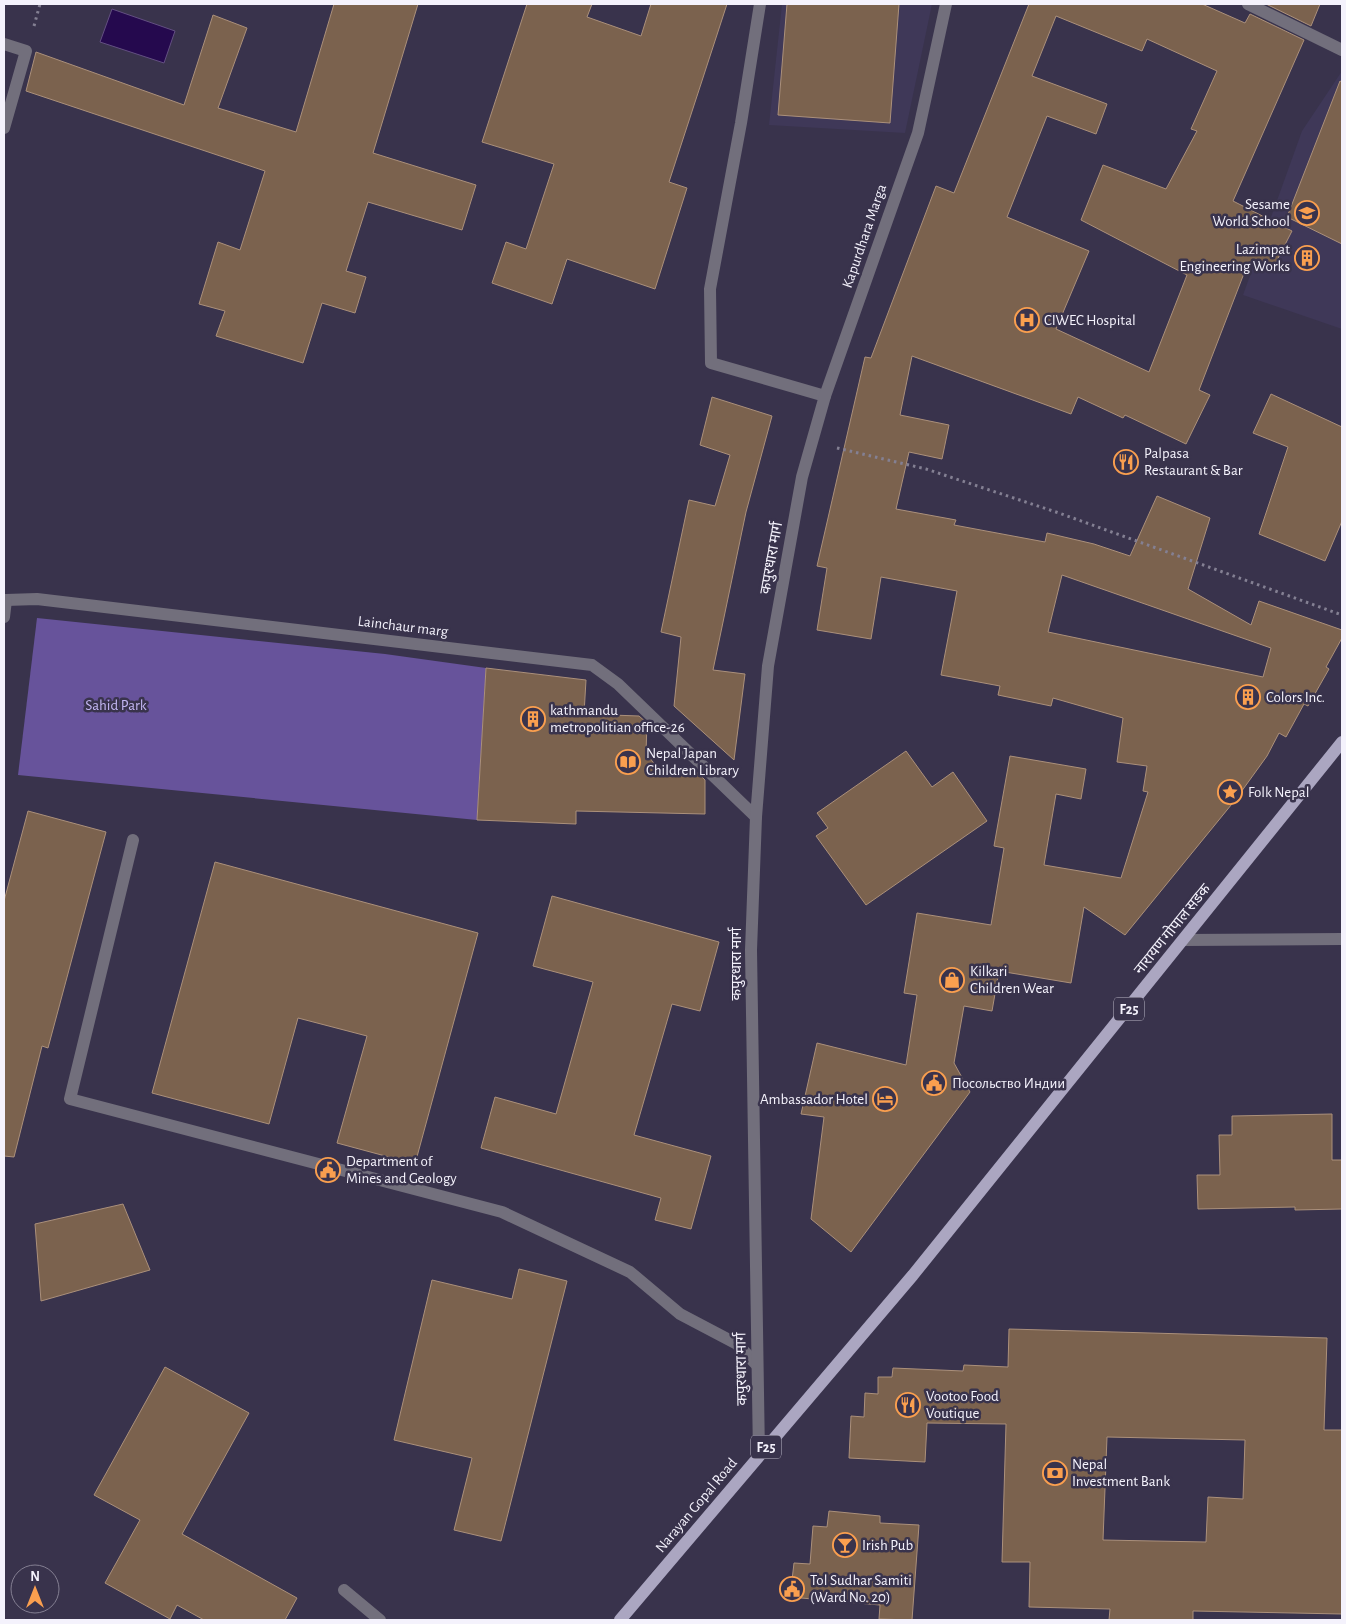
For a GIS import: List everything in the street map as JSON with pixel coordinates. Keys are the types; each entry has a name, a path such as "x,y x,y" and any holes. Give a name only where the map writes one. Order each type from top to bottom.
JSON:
{"main road":[{"name":"नारायण गोपाल सडक","path":"913,1275 1342,742"},
{"name":"Narayan Gopal Road","path":"620,1620 913,1275"}],"street":[{"path":"760,4 741,123 710,289 711,363 825,396"},
{"name":"Kapurdhara Marga","path":"802,477 825,396 918,133 946,4"},
{"path":"1248,4 1271,17 1342,50"},
{"path":"1271,17 1276,4"},
{"path":"4,44 26,50 4,128"},
{"name":"कपुरधारा मार्ग","path":"759,1455 751,950 756,817 768,666 802,477"},
{"name":"Lainchaur marg","path":"4,617 5,598 37,599 592,665 618,684 756,817"},
{"path":"133,840 70,1099 502,1212 630,1272 680,1314 737,1344 757,1365"},
{"path":"1184,940 1342,939"},
{"path":"344,1590 380,1620"}],"path":[{"path":"812,442 926,468 1059,513 1342,615"}],"shaded area":[{"path":"782,4 932,4 905,133 769,125"},
{"path":"112,9 175,31 164,63 100,42"},
{"name":"Sesame World School","path":"1342,71 1342,329 1243,295 1302,131"}],"green space":[{"name":"Sahid Park","path":"37,618 385,654 486,668 477,820 18,775"}],"building":[{"path":"334,4 418,4 373,153 476,185 462,230 368,202 346,271 366,277 355,313 322,303 303,363 216,336 225,311 199,304 218,242 240,250 265,171 26,91 36,52 184,105 213,15 247,28 218,108 296,132"},
{"path":"527,4 592,4 587,17 641,36 651,4 727,4 669,182 687,188 655,289 567,259 552,304 492,283 506,242 526,249 554,164 482,142"},
{"path":"787,4 899,4 890,123 778,115"},
{"path":"1029,4 1202,4 1245,23 1250,14 1304,40 1233,201 1292,231 1271,272 1248,263 1199,390 1210,395 1186,444 1125,415 1123,418 1078,397 1071,414 912,356 900,415 949,425 942,459 909,452 896,509 956,520 954,525 1045,542 1047,533 1094,544 1130,556 1157,496 1210,518 1188,589 1251,625 1259,601 1342,630 1342,638 1326,667 1329,669 1308,706 1304,704 1286,737 1279,733 1267,756 1236,799 1125,935 1084,907 1071,983 999,971 992,1011 964,1006 954,1063 970,1092 851,1252 811,1219 824,1117 801,1114 817,1043 906,1065 917,995 904,993 917,913 991,925 1004,848 994,846 1010,756 1086,769 1081,799 1056,794 1044,865 1121,878 1148,792 1143,791 1147,766 1117,762 1123,718 1053,698 1051,706 998,695 1000,686 941,675 957,591 881,577 871,639 817,630 827,568 817,566 865,357 871,358 936,186 954,193","holes":["1056,16 1142,51 1147,39 1217,71 1191,129 1197,131 1166,189 1103,165 1081,220 1187,275 1149,372 1056,329 1089,251 1007,217 1047,116 1096,134 1107,104 1032,76","1062,575 1271,648 1263,677 1048,632"]},
{"path":"1266,4 1320,4 1311,26"},
{"path":"1340,81 1342,82 1342,244 1287,217"},
{"path":"1271,394 1342,427 1342,521 1325,561 1259,534 1288,447 1253,433"},
{"path":"712,397 772,416 746,512 713,670 745,674 734,760 674,706 681,637 661,632 689,500 715,506 730,455 700,445"},
{"name":"kathmandu metropolitian office-26","path":"486,668 586,680 584,714 639,716 647,723 646,753 660,771 698,773 705,780 705,814 576,811 576,824 477,820"},
{"path":"906,751 932,787 953,772 987,821 866,905 816,836 828,828 817,813"},
{"path":"28,811 106,832 48,1048 42,1046 14,1157 4,1156 4,901"},
{"path":"215,862 478,933 415,1164 337,1143 367,1036 298,1018 269,1124 152,1093"},
{"path":"552,896 719,942 700,1011 672,1004 634,1135 711,1156 691,1229 655,1220 661,1198 481,1148 495,1097 556,1114 593,982 533,966"},
{"path":"1332,1114 1332,1160 1342,1160 1342,1209 1295,1210 1295,1207 1198,1209 1197,1175 1220,1175 1219,1135 1232,1135 1232,1116"},
{"path":"123,1204 150,1270 41,1301 35,1224"},
{"path":"519,1269 567,1281 501,1541 454,1530 472,1458 394,1440 432,1280 512,1299"},
{"name":"Nepal Investment Bank","path":"1009,1329 1327,1338 1324,1430 1342,1430 1342,1614 1193,1611 1193,1620 1109,1620 1110,1609 1029,1607 1030,1562 1002,1562 1006,1424 927,1423 925,1462 849,1458 851,1416 864,1417 865,1393 878,1394 878,1377 892,1377 893,1368 963,1371 964,1365 1008,1367","holes":["1107,1437 1245,1440 1243,1499 1208,1497 1206,1542 1103,1540"]},
{"path":"165,1367 249,1413 182,1534 297,1598 285,1620 204,1620 177,1605 170,1619 105,1583 140,1520 94,1495"},
{"name":"Irish Pub","path":"829,1511 880,1516 880,1523 919,1525 912,1620 879,1619 880,1605 790,1597 794,1563 810,1564 813,1526 827,1527"}],"place":[{"name":"Sesame World School","path":"1307,213"},
{"name":"Lazimpat Engineering Works","path":"1307,258"},
{"name":"CIWEC Hospital","path":"1027,320"},
{"name":"Palpasa Restaurant & Bar","path":"1126,462"},
{"name":"Colors Inc.","path":"1248,697"},
{"name":"kathmandu metropolitian office-26","path":"533,719"},
{"name":"Nepal Japan Children Library","path":"628,762"},
{"name":"Folk Nepal","path":"1230,792"},
{"name":"Kilkari Children Wear","path":"952,980"},
{"name":"Посольство Индии","path":"934,1083"},
{"name":"Ambassador Hotel","path":"885,1099"},
{"name":"Department of Mines and Geology","path":"328,1170"},
{"name":"Vootoo Food Voutique","path":"908,1405"},
{"name":"Nepal Investment Bank","path":"1055,1473"},
{"name":"Irish Pub","path":"845,1545"},
{"name":"Tol Sudhar Samiti (Ward No. 20)","path":"792,1589"}]}
